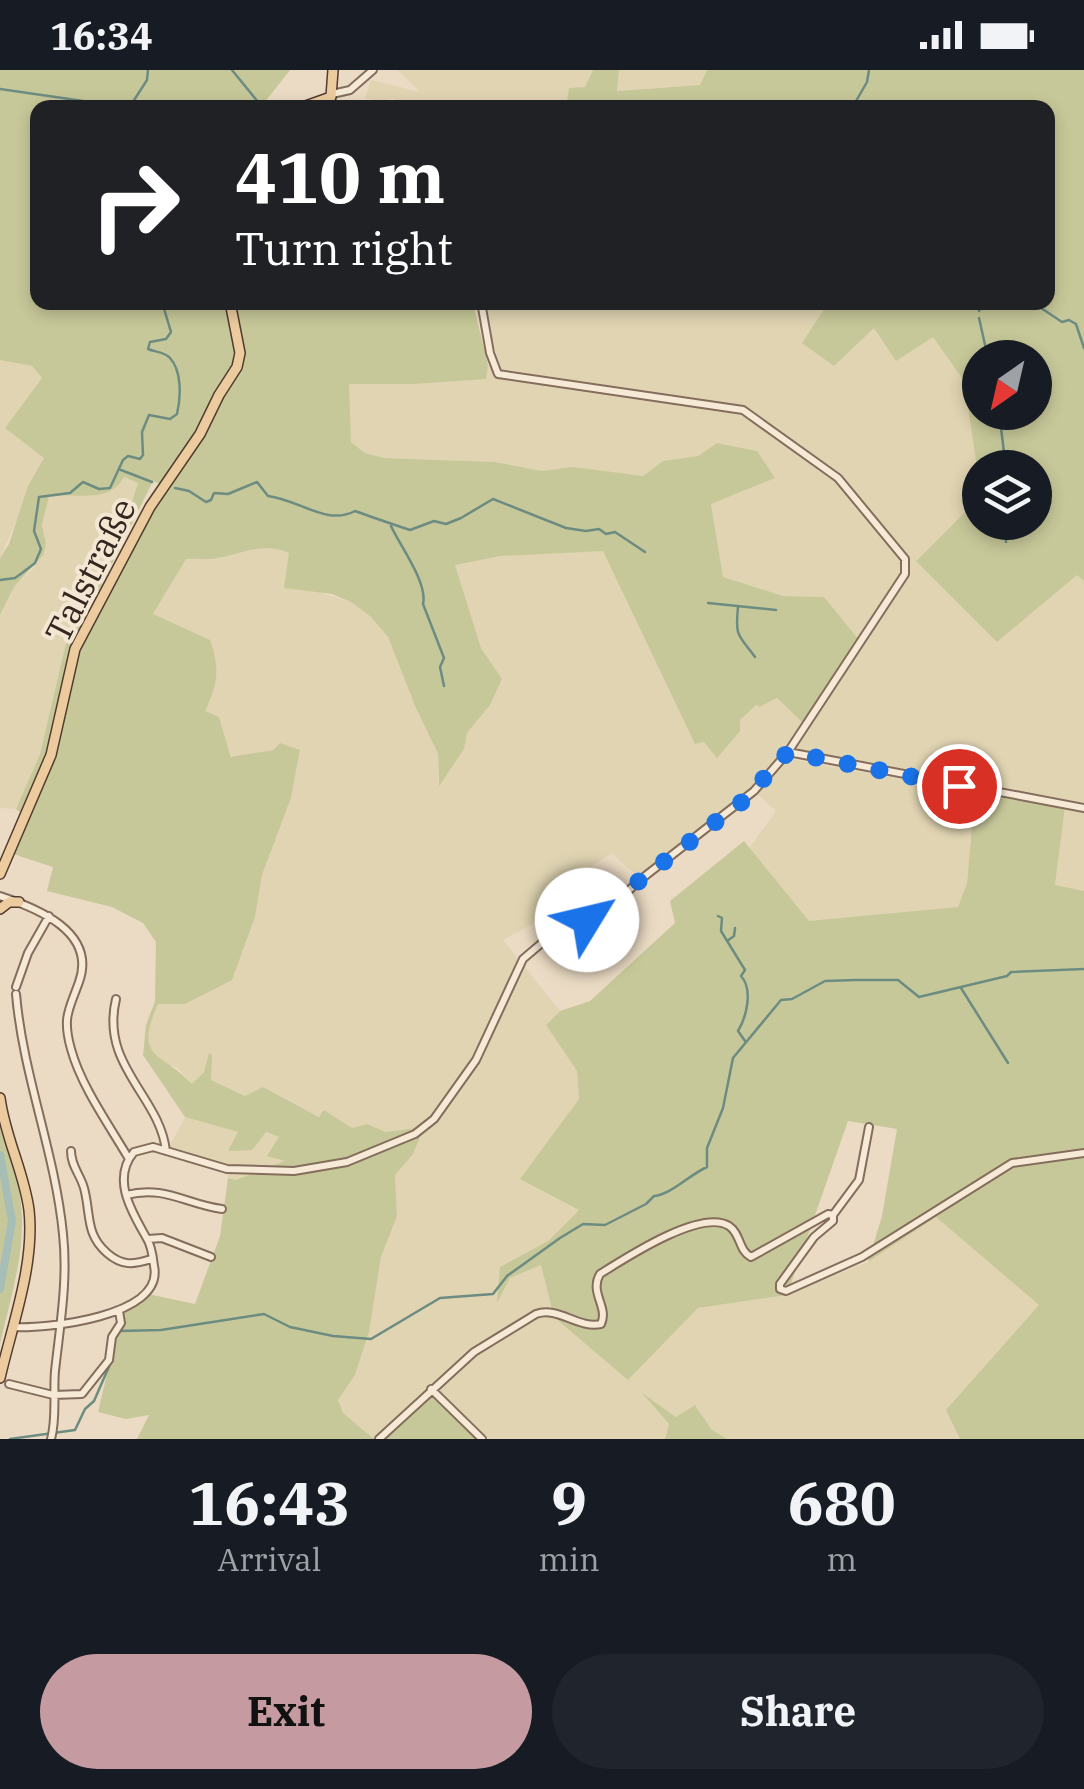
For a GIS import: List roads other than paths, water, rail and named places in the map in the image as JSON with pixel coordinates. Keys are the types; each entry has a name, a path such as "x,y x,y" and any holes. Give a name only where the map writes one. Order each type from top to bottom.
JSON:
{"main road":[{"path":"326,100 332,94 333,70"},
{"name":"Talstraße","path":"1,869 51,755 76,649 150,507 200,434 238,368 240,353 232,310"},
{"path":"0,909 9,902 19,902"},
{"path":"0,1098 24,1182 30,1222 5,1381"}],"street":[{"path":"332,94 350,90 373,70"},
{"path":"131,1156 162,1150 227,1169 294,1171 347,1162 415,1134 434,1119 476,1060 522,959 543,942 612,906 743,801 788,752 906,574 905,559 838,478 743,410 498,374 482,310"},
{"path":"788,752 1084,808"},
{"path":"0,896 49,916 68,931 82,958 81,979 66,1016 72,1051 121,1145 131,1156 126,1195 129,1209 148,1239 156,1268 151,1284 140,1297 119,1311 86,1322 12,1328"},
{"path":"49,916 28,953 16,991 27,1074 63,1229 66,1279 52,1435"},
{"path":"116,999 114,1020 119,1054 164,1137 162,1150"},
{"path":"869,1126 860,1180 833,1221 814,1237 780,1284 782,1290 862,1257 1012,1164 1084,1153"},
{"path":"70,1150 72,1164 84,1186 93,1240 119,1263 152,1260"},
{"path":"126,1195 160,1190 222,1209"},
{"path":"378,1439 487,1342 539,1312 550,1311 587,1326 601,1324 604,1316 595,1288 600,1274 673,1231 723,1223 732,1228 743,1252 751,1257 828,1214 834,1215"},
{"path":"148,1239 162,1238 211,1257"},
{"path":"5,1381 53,1395 82,1394 110,1360 112,1336 121,1322 119,1311"},
{"path":"431,1389 482,1439"}],"waterway":[{"path":"134,100 147,80 148,70"},
{"path":"232,70 256,100"},
{"path":"857,100 869,70"},
{"path":"0,89 76,100"},
{"path":"0,580 15,578 35,563 41,549 34,531 39,497 70,493 83,482 99,489 110,488 123,460 128,456 140,459 143,455 142,432 149,415 170,419 177,414 180,384 174,363 165,354 148,349 150,342 166,339 171,332 164,310"},
{"path":"1044,310 1062,322 1076,324 1084,348"},
{"path":"979,318 984,340"},
{"path":"1001,430 1004,450"},
{"path":"121,470 152,482"},
{"path":"175,488 189,491 206,502 214,493 228,494 257,482 268,496 313,511 334,516 355,511 410,530 434,521 446,524 493,499 566,528 615,532 645,552"},
{"path":"391,526 421,586 423,604 444,658 440,667 444,686"},
{"path":"708,603 776,610"},
{"path":"738,607 739,635 755,657"},
{"path":"718,916 722,918 721,931 745,970 741,976 747,988 747,1003 738,1031 745,1041"},
{"path":"727,941 734,936 735,928"},
{"path":"119,1331 161,1330 264,1314 290,1327 371,1339 440,1298 493,1294 507,1276 583,1224 605,1225 707,1167 707,1148 723,1108 733,1058 781,1000 792,999 825,981 898,980 919,997 1011,972 1084,969"},
{"path":"961,988 1008,1063"},
{"path":"0,1155 12,1221 0,1289"},
{"path":"10,1439 75,1430 85,1409 94,1401 111,1362"}]}
